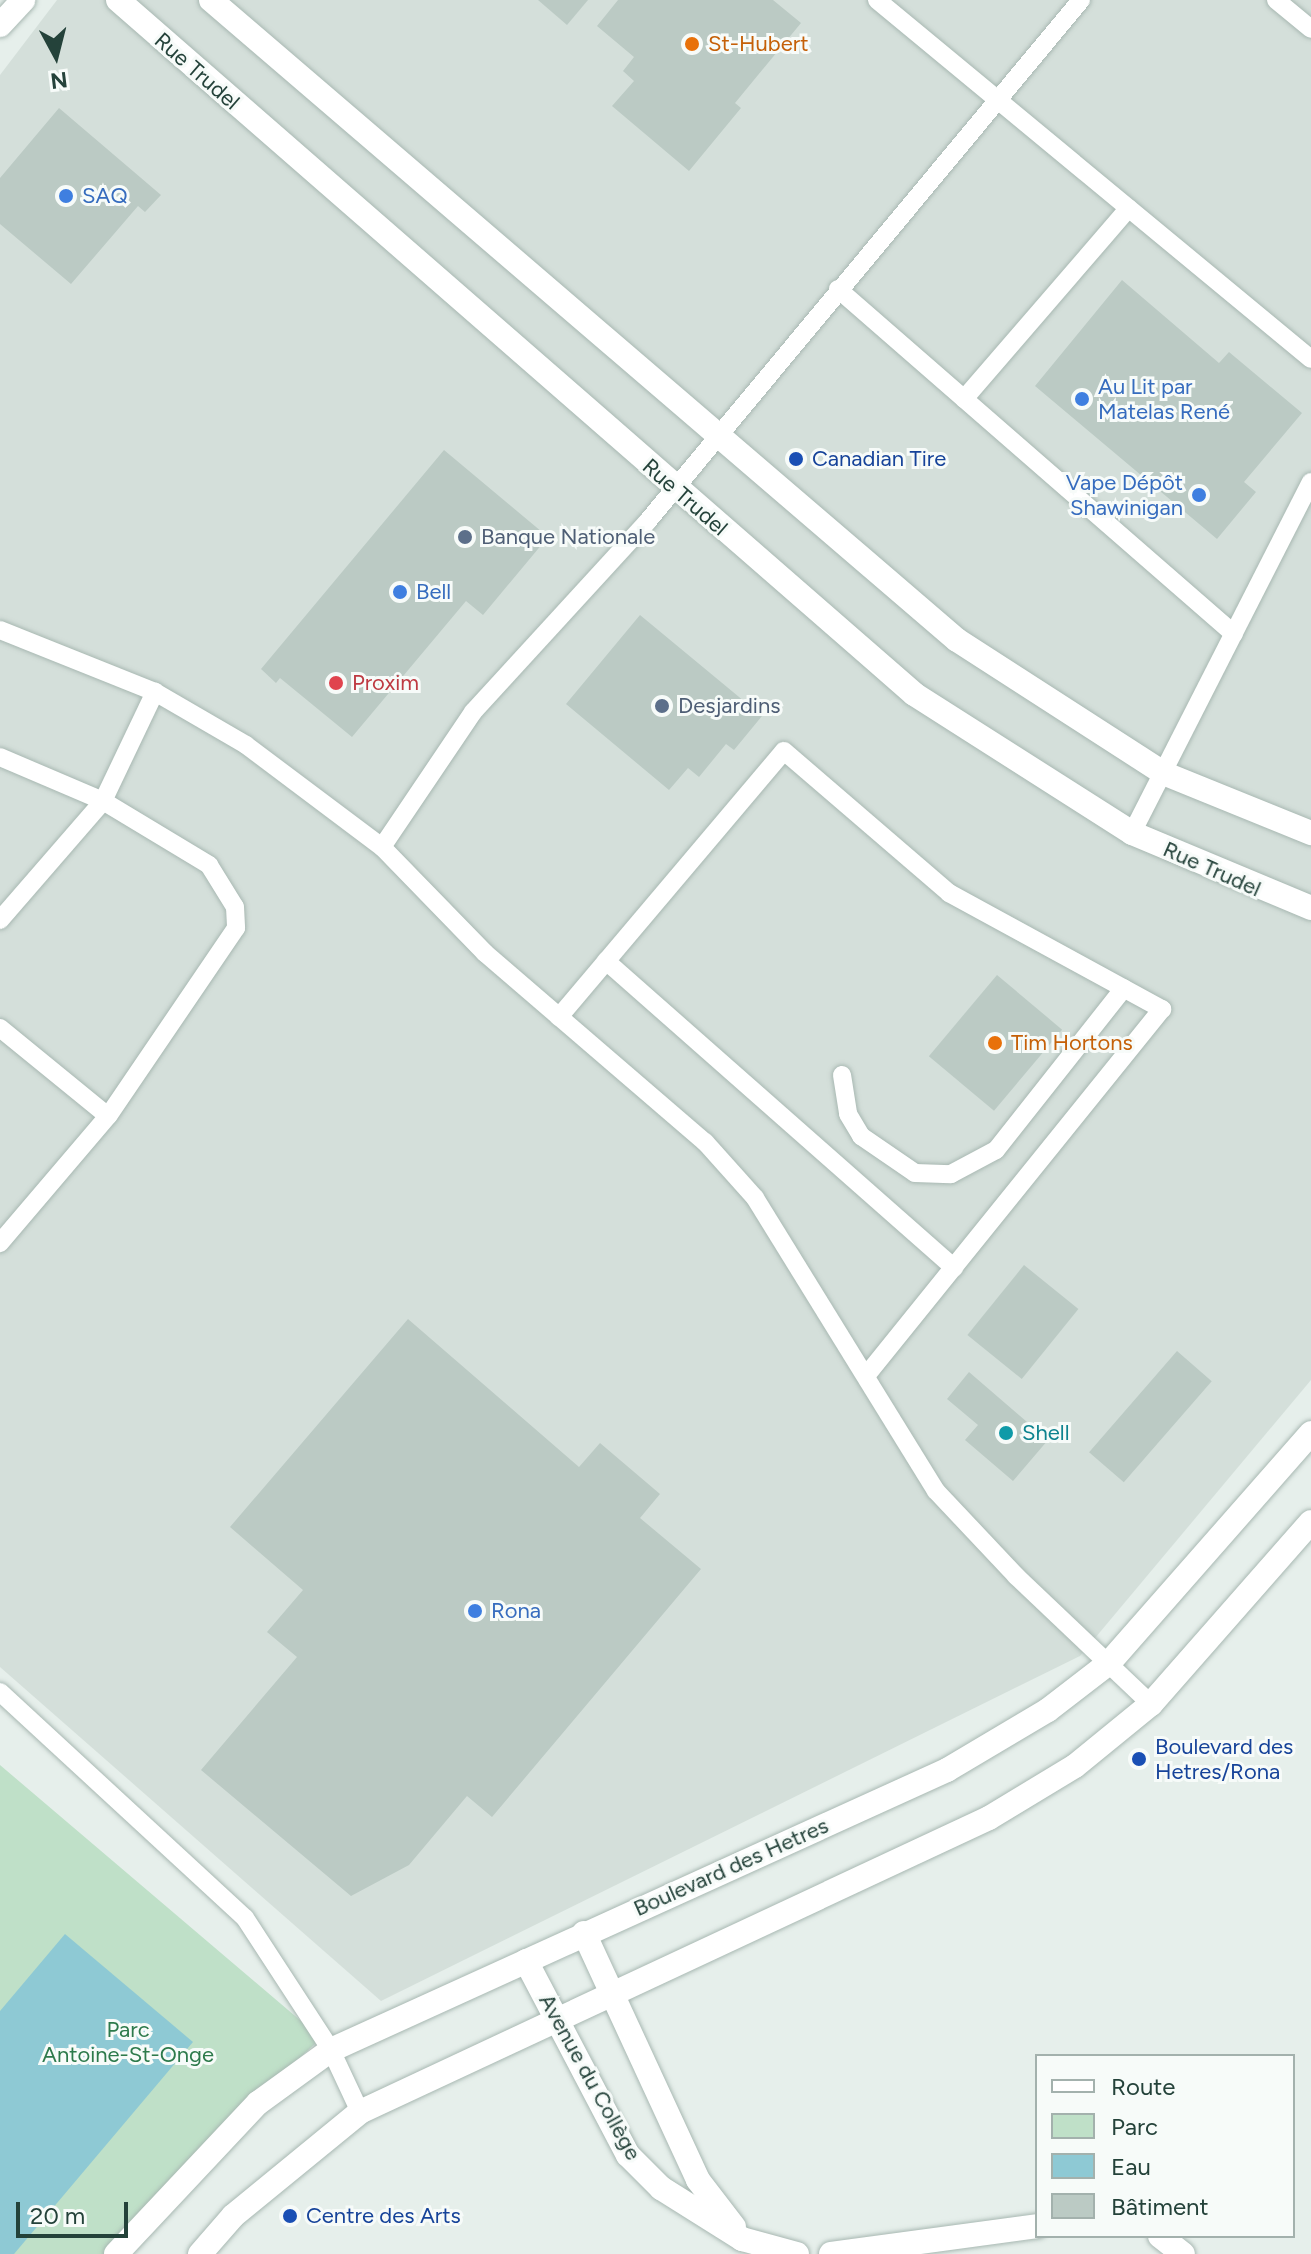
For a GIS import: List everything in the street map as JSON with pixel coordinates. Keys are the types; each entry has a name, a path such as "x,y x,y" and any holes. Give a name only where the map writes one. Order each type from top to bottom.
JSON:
{"street":[{"path":"0,25 23,0"},
{"name":"Rue Trudel","path":"118,0 675,489 914,694 1132,833 1311,908"},
{"path":"211,0 957,640 1163,773 1311,833"},
{"name":"Boulevard des Hetres","path":"116,2254 258,2103 331,2050 947,1770 1048,1710 1109,1663 1311,1433"},
{"path":"200,2254 233,2216 360,2112 557,2020 609,1992 989,1818 1075,1766 1151,1704 1311,1522"},
{"path":"584,1933 698,2180 742,2239"},
{"name":"Avenue du Collège","path":"526,1961 628,2155 661,2188 742,2239 797,2254"},
{"path":"831,2254 1035,2226"},
{"path":"1163,2238 1183,2254"}],"lane":[{"path":"877,0 1311,359"},
{"path":"382,847 473,712 675,489 1081,0"},
{"path":"1276,0 1311,29"},
{"path":"964,399 1129,208"},
{"path":"838,289 1234,634"},
{"path":"1132,833 1311,482"},
{"path":"0,630 155,692 246,745 382,847 485,953 705,1142 755,1198 936,1491 1016,1576 1151,1704"},
{"path":"0,920 103,801 155,692"},
{"path":"559,1017 784,751 949,893 1162,1009 867,1375"},
{"path":"0,757 103,801 209,865 235,907 236,928 108,1116 0,1243"},
{"path":"606,961 954,1268"},
{"path":"842,1075 848,1114 861,1136 915,1173 951,1174 996,1150 1124,988"},
{"path":"0,1028 108,1116"},
{"path":"0,1692 245,1918 331,2050 360,2112"}],"shaded area":[{"path":"57,0 1311,0 1311,1380 1080,1656 381,2001 0,1667 0,75"}],"green space":[{"name":"Parc Antoine-St-Onge","path":"0,1765 321,2038 216,2136 107,2254 0,2254"}],"water":[{"path":"65,1934 193,2042 14,2254 0,2254 0,2011"}],"building":[{"path":"538,0 588,0 567,25"},
{"path":"618,0 773,0 801,23 735,103 741,108 689,171 612,106 634,81 623,71 634,57 597,26"},
{"path":"59,108 161,195 145,212 138,206 71,284 0,224 0,178"},
{"path":"1122,280 1219,363 1229,352 1302,413 1244,482 1256,492 1217,539 1035,386"},
{"path":"444,450 548,537 483,615 466,601 352,737 280,678 276,683 261,669"},
{"path":"640,615 762,716 734,750 726,744 699,777 688,768 669,790 566,704"},
{"path":"997,975 1062,1030 994,1111 929,1056"},
{"name":"Shell","path":"1024,1265 1078,1309 1022,1379 967,1335"},
{"name":"Rona","path":"408,1319 579,1467 600,1443 660,1494 640,1518 701,1569 492,1817 467,1796 409,1865 351,1896 201,1770 297,1657 267,1632 303,1590 230,1527"},
{"name":"Shell","path":"1177,1351 1212,1381 1124,1482 1089,1452"},
{"name":"Shell","path":"969,1372 1048,1440 1013,1481 965,1440 978,1425 947,1399"}],"place":[{"name":"St-Hubert","path":"692,44"},
{"name":"SAQ","path":"66,196"},
{"name":"Au Lit par Matelas René","path":"1082,399"},
{"name":"Canadian Tire","path":"796,459"},
{"name":"Vape Dépôt Shawinigan","path":"1199,495"},
{"name":"Banque Nationale","path":"465,537"},
{"name":"Bell","path":"400,592"},
{"name":"Proxim","path":"336,683"},
{"name":"Desjardins","path":"662,706"},
{"name":"Tim Hortons","path":"995,1043"},
{"name":"Shell","path":"1006,1433"},
{"name":"Rona","path":"475,1611"},
{"name":"Boulevard des Hetres/Rona","path":"1139,1759"},
{"name":"Centre des Arts","path":"290,2216"}]}
